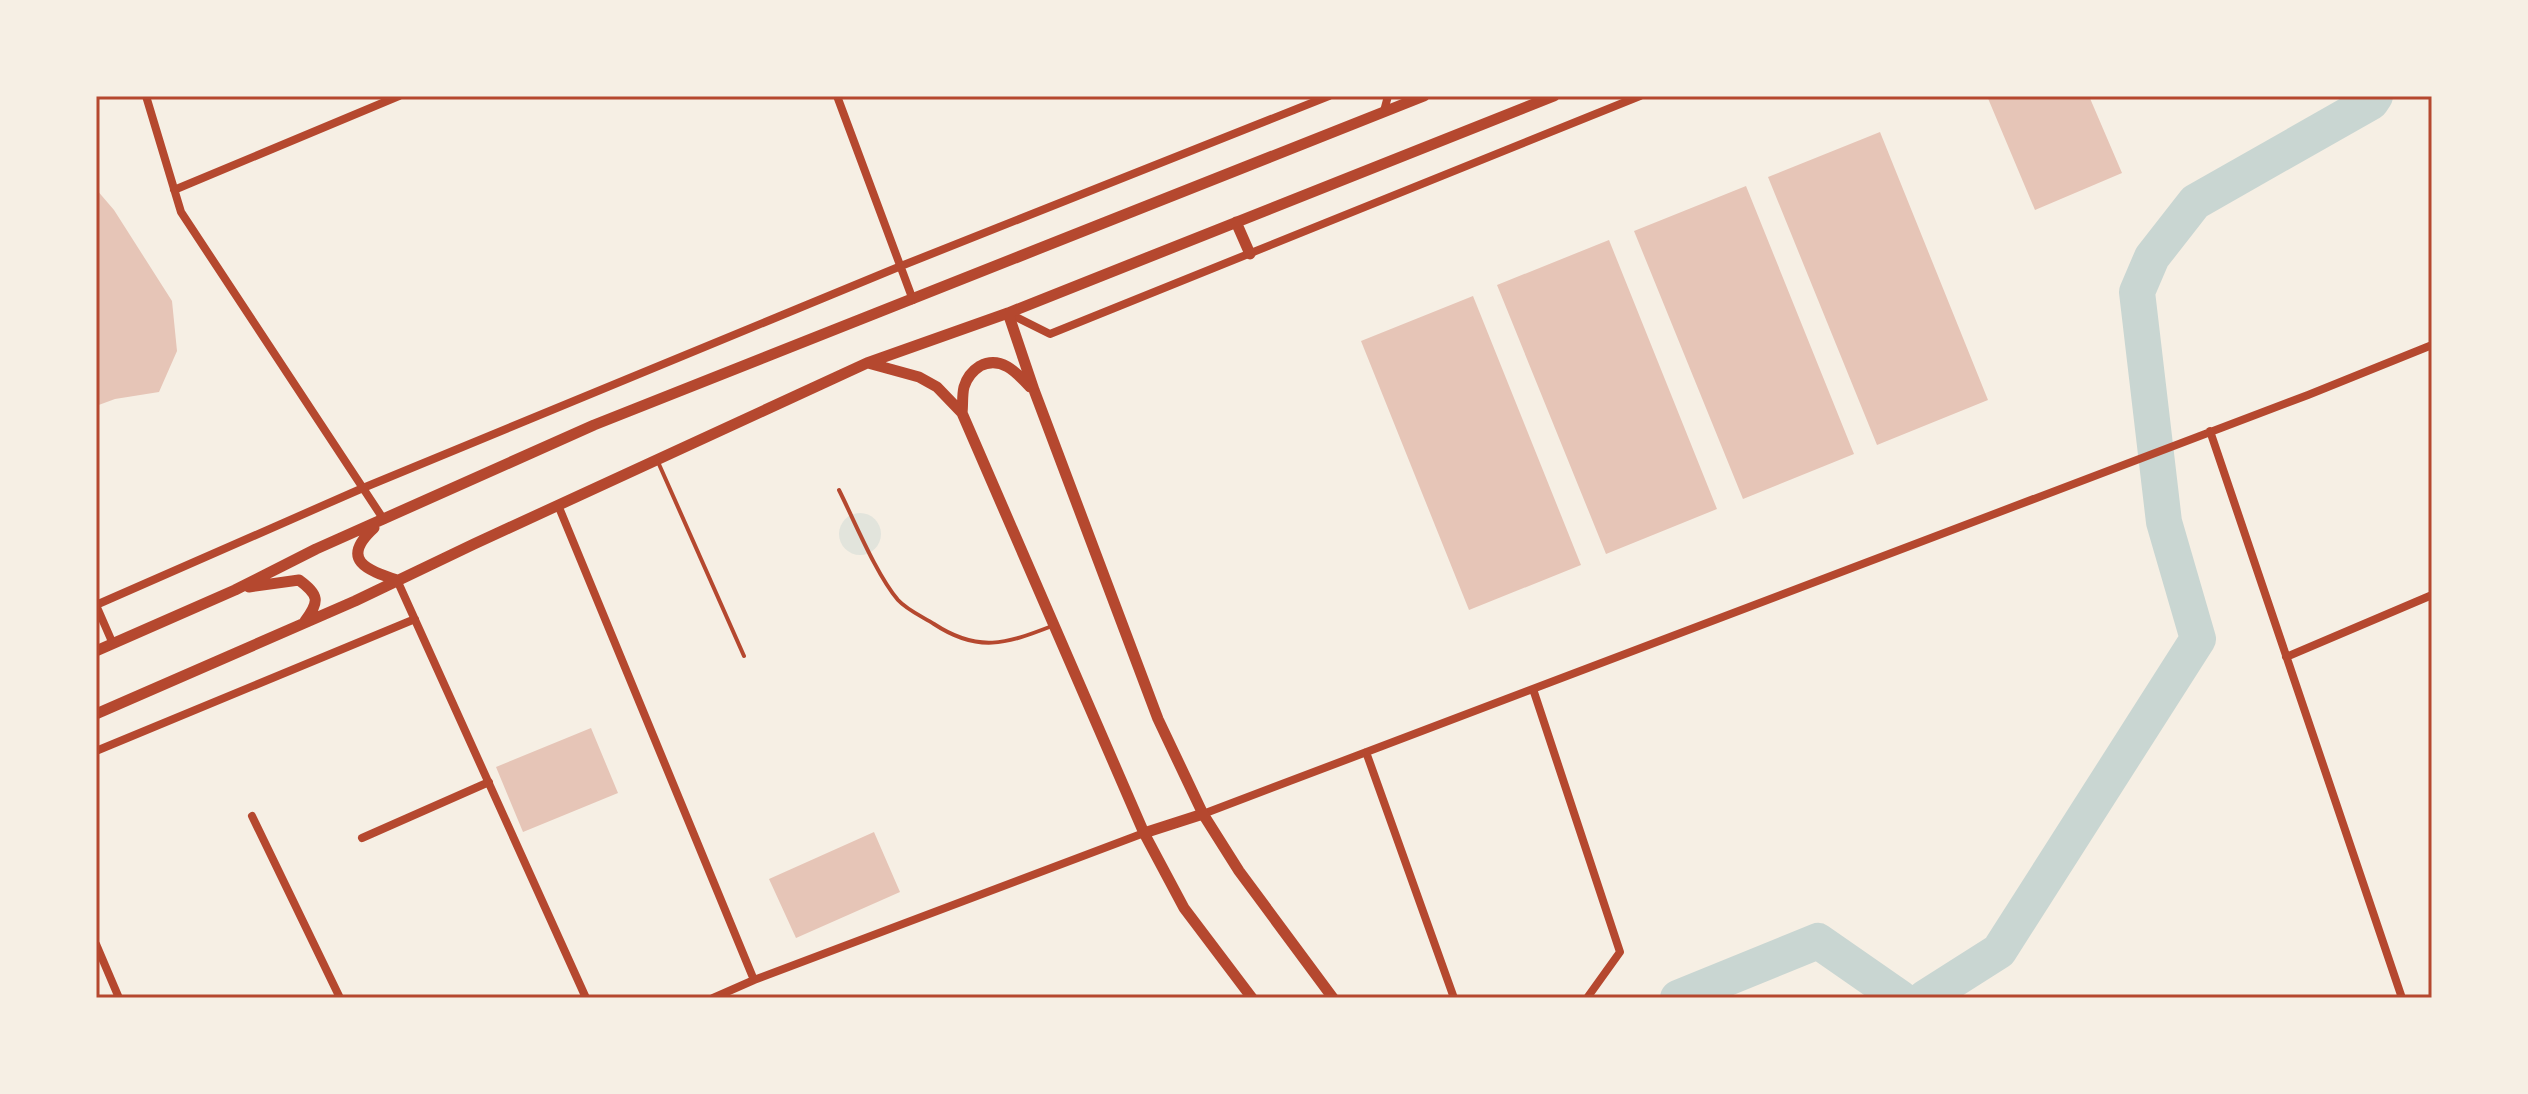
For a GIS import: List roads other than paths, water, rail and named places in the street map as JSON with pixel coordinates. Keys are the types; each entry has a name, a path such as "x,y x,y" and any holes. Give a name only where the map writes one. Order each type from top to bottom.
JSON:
{"main road":[{"path":"96,651 594,425 1424,96"},
{"path":"96,714 302,625 867,363 1008,313 1554,96"},
{"path":"1236,222 1250,254"},
{"path":"1008,313 1158,719 1203,814 1239,871 1333,998"},
{"path":"962,413 965,386 971,372 984,363 999,362 1014,370 1034,390"},
{"path":"867,363 919,377 937,387 962,413 1144,833 1184,908 1252,998"},
{"path":"384,520 366,536 358,549 359,559 365,568 397,580"},
{"path":"235,590 299,580 314,591 316,601 302,625"},
{"path":"1144,833 1203,814"}],"street":[{"path":"146,96 181,212 384,520"},
{"path":"174,190 399,96"},
{"path":"837,96 913,300"},
{"path":"113,644 96,605 363,488 901,266 1329,96"},
{"path":"1384,111 1388,96"},
{"path":"1008,313 1050,334 1640,96"},
{"path":"1203,814 2308,395 2432,345"},
{"path":"2210,431 2402,998"},
{"path":"558,505 754,980"},
{"path":"397,580 586,998"},
{"path":"2286,657 2432,595"},
{"path":"96,751 415,619"},
{"path":"1533,689 1620,952 1587,998"},
{"path":"1366,752 1454,998"},
{"path":"362,838 489,782"},
{"path":"252,816 340,998"},
{"path":"713,998 1144,833"},
{"path":"96,944 119,998"}],"lane":[{"path":"657,460 744,656"},
{"path":"839,490 887,585 901,603 945,631 969,642 989,644 1023,637 1053,625"}],"waterway":[{"path":"1925,998 1999,951 2198,639 2164,522 2137,292 2152,257 2195,202 2371,102 2375,96"},
{"path":"1678,998 1818,941 1900,998"}]}
